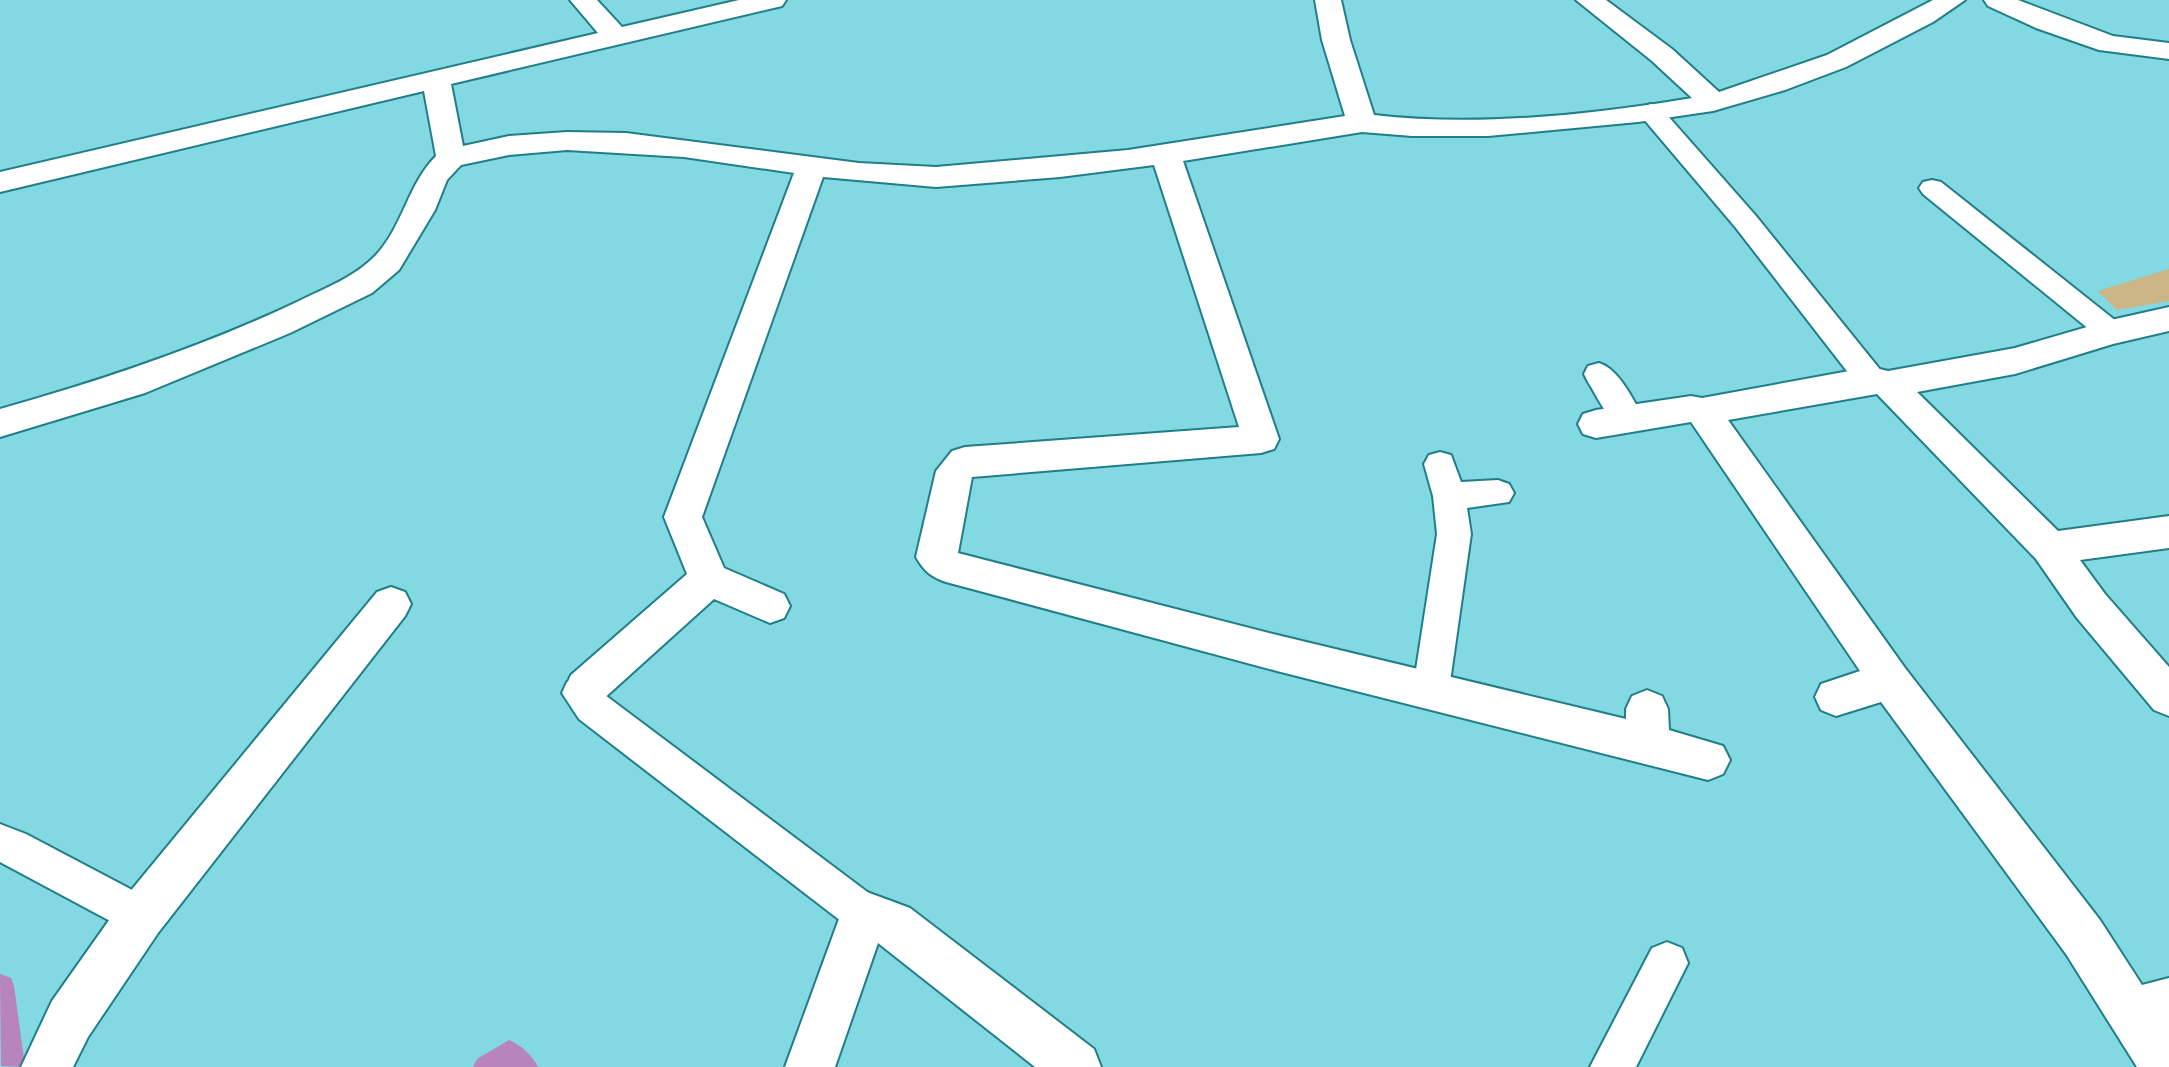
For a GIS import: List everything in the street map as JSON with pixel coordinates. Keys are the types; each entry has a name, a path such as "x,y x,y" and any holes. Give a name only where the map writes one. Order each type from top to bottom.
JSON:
{"street":[{"path":"583,0 617,38"},
{"path":"0,182 773,0"},
{"path":"1328,0 1345,72 1362,123"},
{"path":"1589,0 1662,55 1713,102"},
{"path":"0,423 133,384 278,325 360,285 388,262 419,210 433,176 452,158 503,145 552,142 646,144 710,149 811,168 919,177 1050,170 1166,155 1362,123 1412,130 1440,130 1651,112 1713,102 1847,58 1952,0"},
{"path":"1997,0 2045,22 2109,44 2169,51"},
{"path":"1345,72 1375,71"},
{"path":"436,81 452,158"},
{"path":"1166,155 1261,439 965,461 955,471 936,556 946,566 1277,653 1431,689 1647,727 1708,760"},
{"path":"770,606 709,579 684,517 811,168"},
{"path":"1613,421 1691,409 1702,411 2015,361 2111,332 2169,319"},
{"path":"1880,382 2050,548 2091,606 2169,696"},
{"path":"1702,411 1891,681 2083,937 2150,1007 2166,1067"},
{"path":"2050,548 2169,532"},
{"path":"586,688 709,579"},
{"path":"46,1067 70,1019 141,916 391,604"},
{"path":"1836,697 1891,681"},
{"path":"810,1067 864,914 893,925 1076,1067"}],"lane":[{"path":"1651,112 1880,382"},
{"path":"1932,188 2111,332"},
{"path":"1599,374 1613,421"},
{"path":"1431,689 1454,534 1444,480 1498,493"},
{"path":"586,688 580,693 592,707 864,914"},
{"path":"0,843 141,916"},
{"path":"1626,1061 1667,963"}],"shaded area":[{"path":"2169,269 2169,301 2117,310 2098,291"}],"waterway":[{"path":"0,985 3,986 13,1066 16,1067"},
{"path":"485,1067 509,1051 526,1067"}]}
